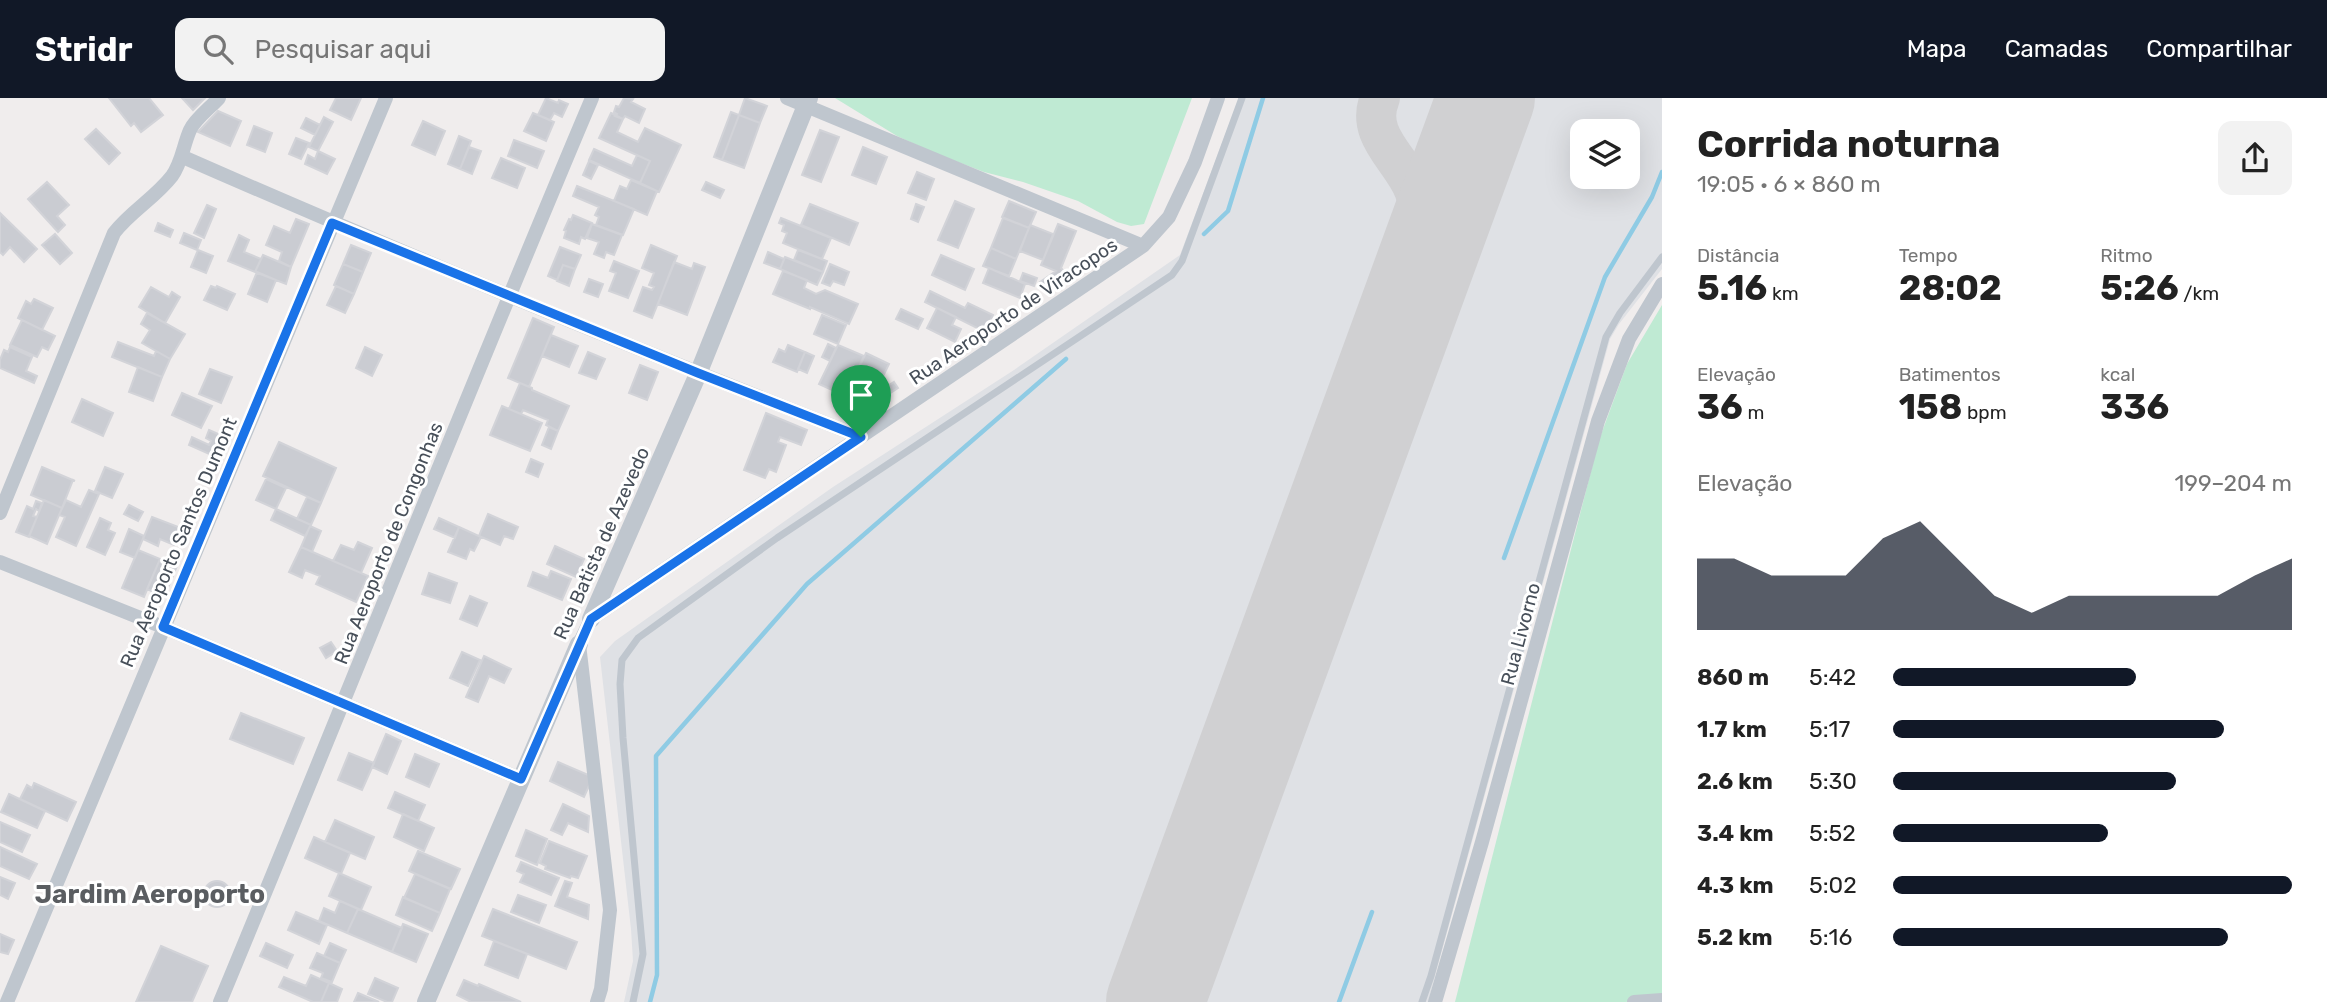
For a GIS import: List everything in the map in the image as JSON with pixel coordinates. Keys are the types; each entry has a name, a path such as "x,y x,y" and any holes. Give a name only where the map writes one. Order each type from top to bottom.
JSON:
{"street":[{"path":"0,513 114,233 134,212 160,192 183,157 190,129 219,98"},
{"name":"Rua Aeroporto Santos Dumont","path":"7,1002 386,98"},
{"name":"Rua Aeroporto de Congonhas","path":"220,1002 344,704 508,295 592,98"},
{"path":"787,98 808,102 1143,246"},
{"name":"Rua Aeroporto de Viracopos","path":"591,619 1143,246 1169,217 1195,162 1218,98"},
{"name":"Rua Batista de Azevedo","path":"426,1002 698,373 808,102"},
{"path":"183,157 332,223 861,437"},
{"name":"Rua Livorno","path":"1434,1002 1482,842 1598,421 1629,339 1662,284"},
{"path":"0,562 163,627 521,779"},
{"path":"579,644 610,910 597,1002"},
{"path":"1634,1002 1662,1000"}],"lane":[{"path":"633,1002 643,954 623,738 620,684 622,660 638,638 776,538 1172,275 1182,261 1242,98"},
{"path":"1422,1002 1606,337 1620,313 1662,257"}],"shaded area":[{"path":"1239,98 1662,98 1662,269 1610,339 1428,1002 624,1002 633,961 631,929 600,657 615,641 833,487 1014,370 1180,255"}],"green space":[{"path":"835,98 1192,98 1144,224 1131,226 1117,222 1078,201 984,172 932,152 897,136"},
{"path":"1662,305 1662,1000 1455,1002 1599,440 1627,364"}],"building":[{"path":"109,98 149,98 163,115 141,132 134,123 131,126"},
{"path":"182,98 205,98 193,110"},
{"path":"336,98 361,98 351,120 330,110"},
{"path":"546,98 568,104 562,117 554,113 550,120 538,115"},
{"path":"624,98 633,99 631,102 645,109 639,123 625,116 623,119 615,116 616,106 619,107"},
{"path":"745,98 767,106 760,123 739,115"},
{"path":"218,111 241,121 230,146 198,132"},
{"path":"731,112 739,115 722,160 714,157"},
{"path":"533,113 554,122 546,141 524,131"},
{"path":"611,113 623,119 617,132 638,142 645,128 681,145 659,192 640,183 650,161 599,138"},
{"path":"739,115 760,123 744,168 722,160"},
{"path":"324,117 333,122 318,151 309,147"},
{"path":"306,118 320,125 315,135 301,128"},
{"path":"423,121 445,131 435,155 412,145"},
{"path":"254,126 272,133 265,152 247,145"},
{"path":"96,129 120,153 109,164 85,139"},
{"path":"820,130 839,137 821,182 802,175"},
{"path":"459,136 471,141 460,169 448,164"},
{"path":"296,138 309,143 301,159 289,154"},
{"path":"514,140 544,151 537,168 508,156"},
{"path":"469,147 481,151 472,174 460,169"},
{"path":"863,147 887,157 876,184 852,175"},
{"path":"594,149 632,166 637,155 650,161 640,183 589,160"},
{"path":"318,151 335,159 327,174 305,164 308,155 315,159"},
{"path":"501,158 525,168 517,188 492,178"},
{"path":"589,161 598,165 591,179 583,175"},
{"path":"917,172 934,179 926,200 908,193"},
{"path":"631,180 657,191 647,215 614,201 620,186 627,189"},
{"path":"47,182 69,205 57,216 65,225 58,232 28,199"},
{"path":"706,182 724,190 720,198 702,190"},
{"path":"577,186 634,209 623,235 596,225 599,217 595,215 599,207 573,196"},
{"path":"955,201 974,209 958,248 938,240"},
{"path":"1009,201 1036,212 1029,228 1002,217"},
{"path":"810,204 858,223 849,245 801,225"},
{"path":"916,204 924,207 918,222 911,219"},
{"path":"207,205 216,209 204,238 194,233"},
{"path":"0,213 37,249 24,262 10,247 3,255 0,252"},
{"path":"573,215 592,223 585,239 581,237 579,244 564,238 564,230"},
{"path":"781,218 831,238 822,259 783,243 787,233 782,231 784,225 779,223"},
{"path":"1003,218 1029,228 1016,259 991,248"},
{"path":"296,219 309,224 291,267 279,261 282,252 266,245 274,226 290,233"},
{"path":"158,223 173,230 170,237 155,231"},
{"path":"592,224 622,235 614,255 606,252 604,258 594,254 599,242 587,238"},
{"path":"1058,224 1076,231 1061,268 1068,276 1047,292 1040,282 1056,271 1041,265"},
{"path":"1030,225 1053,234 1043,260 1020,251"},
{"path":"184,233 201,240 197,250 180,243"},
{"path":"55,234 72,253 60,264 42,245"},
{"path":"239,235 249,240 244,252 261,259 255,272 228,261"},
{"path":"351,245 371,253 363,272 343,264"},
{"path":"651,245 677,256 652,318 634,311 643,287 652,290 654,287 649,285 654,273 642,268"},
{"path":"560,247 581,255 575,269 563,265 557,280 548,276"},
{"path":"991,248 1016,259 1009,276 983,266"},
{"path":"198,250 213,256 206,273 191,267"},
{"path":"798,250 827,261 823,272 794,260"},
{"path":"768,252 784,259 780,269 764,263"},
{"path":"263,255 291,267 286,284 255,272"},
{"path":"941,255 974,269 965,290 932,275"},
{"path":"785,257 823,272 817,285 780,269"},
{"path":"614,261 639,271 628,298 609,291 616,273 610,271"},
{"path":"674,262 692,269 694,263 705,267 687,315 658,304"},
{"path":"343,264 363,272 354,294 334,285"},
{"path":"830,264 849,272 844,285 833,281 830,286 822,283"},
{"path":"563,265 575,269 569,286 557,281"},
{"path":"989,268 1025,284 1020,298 983,283"},
{"path":"783,271 807,280 804,288 816,294 825,290 858,304 849,324 773,294"},
{"path":"257,272 276,280 267,302 248,294"},
{"path":"1023,273 1037,278 1034,286 1020,281"},
{"path":"589,279 603,284 598,297 584,292"},
{"path":"211,286 235,294 227,310 204,300"},
{"path":"336,286 354,294 345,313 327,305"},
{"path":"151,287 169,297 172,292 180,297 165,323 139,307"},
{"path":"930,291 965,308 968,303 993,315 985,332 925,302"},
{"path":"34,299 53,308 42,330 18,318 26,301 31,304"},
{"path":"937,308 956,317 952,325 961,329 955,342 927,328"},
{"path":"901,309 923,319 918,329 896,319"},
{"path":"147,313 185,334 170,359 142,343 150,330 141,324"},
{"path":"822,315 846,325 838,344 814,334"},
{"path":"533,318 554,327 529,387 508,378"},
{"path":"22,320 55,336 48,350 42,347 37,357 10,345"},
{"path":"551,335 578,346 569,367 542,356"},
{"path":"118,342 154,356 156,351 170,359 162,377 112,357"},
{"path":"828,344 836,348 830,361 822,357"},
{"path":"788,345 805,352 797,372 773,362 779,349 785,352"},
{"path":"838,345 864,356 845,396 819,384"},
{"path":"10,347 32,357 26,371 37,376 34,383 0,368 4,350 8,352"},
{"path":"365,347 382,355 372,376 356,368"},
{"path":"588,352 605,359 596,379 579,373"},
{"path":"805,352 814,356 807,373 798,369"},
{"path":"866,353 889,364 873,397 850,386"},
{"path":"640,365 658,372 647,400 629,393"},
{"path":"138,367 162,377 153,401 129,392"},
{"path":"210,369 232,377 221,403 199,394"},
{"path":"894,382 898,388 881,399 877,393"},
{"path":"520,383 569,406 558,431 546,425 548,420 523,410 521,414 509,409"},
{"path":"182,393 212,406 201,428 172,415"},
{"path":"82,399 113,413 103,436 72,422"},
{"path":"502,406 542,423 530,451 490,435"},
{"path":"766,413 807,430 801,445 780,437 778,442 786,445 776,472 769,469 765,478 744,470"},
{"path":"549,427 558,431 551,449 542,445"},
{"path":"209,430 225,437 216,457 189,445 192,437 209,445 211,441 206,438"},
{"path":"279,442 336,468 321,503 263,476"},
{"path":"531,459 543,464 538,477 526,472"},
{"path":"42,467 73,480 62,508 31,495"},
{"path":"105,467 123,474 112,498 95,491"},
{"path":"266,479 286,488 276,509 256,500"},
{"path":"89,490 99,494 76,546 56,537 65,517 59,515 66,500 81,507"},
{"path":"307,497 321,503 311,525 297,519"},
{"path":"44,500 62,508 47,544 29,536"},
{"path":"36,501 42,503 33,516 37,517 29,537 16,532 27,506 33,509"},
{"path":"129,505 143,512 138,521 124,514"},
{"path":"276,509 311,525 305,536 271,520"},
{"path":"488,514 518,527 513,539 504,536 500,545 479,536"},
{"path":"152,517 181,528 174,545 160,539 158,546 143,539"},
{"path":"100,518 111,523 108,530 115,533 105,555 87,547"},
{"path":"439,518 459,527 455,538 434,529"},
{"path":"310,526 321,531 312,552 301,547"},
{"path":"459,527 481,537 474,551 470,549 466,559 448,552"},
{"path":"129,529 144,536 135,558 120,552"},
{"path":"358,542 372,548 361,573 333,561 341,545 354,550"},
{"path":"555,546 584,559 576,577 547,564"},
{"path":"301,547 368,576 356,602 316,584 320,576 305,570 302,578 289,572"},
{"path":"138,550 160,559 144,597 122,588"},
{"path":"160,559 177,566 164,597 147,589"},
{"path":"551,571 571,579 562,600 528,586 533,572 548,578"},
{"path":"429,573 457,583 450,603 422,594"},
{"path":"470,596 487,603 477,626 460,619"},
{"path":"331,642 337,651 326,658 320,648"},
{"path":"462,652 480,660 468,686 450,678"},
{"path":"484,656 511,669 504,683 489,676 478,702 466,697"},
{"path":"241,713 304,738 293,764 230,739"},
{"path":"386,734 401,741 387,774 372,767"},
{"path":"349,753 374,763 362,790 338,780"},
{"path":"415,754 439,764 429,787 406,777"},
{"path":"558,762 593,777 584,797 550,781"},
{"path":"34,783 76,802 67,821 20,799 27,785 32,788"},
{"path":"395,792 425,805 418,821 388,808"},
{"path":"9,794 45,811 37,828 1,812"},
{"path":"563,804 589,816 588,832 568,823 562,835 551,830"},
{"path":"403,814 434,828 424,851 394,837"},
{"path":"335,820 374,837 365,859 325,842"},
{"path":"0,822 30,835 22,852 0,842"},
{"path":"526,830 547,839 537,865 516,856"},
{"path":"314,837 350,853 341,874 305,858"},
{"path":"549,841 587,856 578,878 570,878 545,869 546,866 540,863"},
{"path":"0,847 37,864 29,879 0,866"},
{"path":"418,851 460,869 451,889 409,871"},
{"path":"521,862 559,878 551,895 520,882 524,874 517,871"},
{"path":"339,873 371,887 361,910 329,896"},
{"path":"415,874 450,889 440,913 404,898"},
{"path":"0,877 15,883 8,899 0,895"},
{"path":"217,881 226,885 230,894 226,903 217,907 208,903 204,894 208,885"},
{"path":"565,881 572,883 567,897 589,905 588,919 555,906"},
{"path":"518,895 546,905 539,923 511,912"},
{"path":"403,897 440,913 432,931 396,915"},
{"path":"340,901 358,909 347,933 319,921 324,908 335,913"},
{"path":"358,909 402,928 392,952 347,933"},
{"path":"493,909 577,942 566,969 482,936"},
{"path":"296,912 327,925 319,944 288,930"},
{"path":"403,924 428,934 416,962 392,952"},
{"path":"0,934 14,940 8,954 0,952"},
{"path":"494,941 527,954 518,978 485,965"},
{"path":"266,943 293,955 287,968 260,956"},
{"path":"330,943 346,950 340,963 324,956"},
{"path":"161,946 208,966 192,1002 136,1002"},
{"path":"317,953 340,963 332,982 321,978 323,973 310,968"},
{"path":"311,975 329,983 321,1002 313,1002 279,987 284,977 306,986"},
{"path":"375,978 398,988 392,1002 368,994"},
{"path":"464,980 521,1002 471,1002 457,995"},
{"path":"329,983 342,989 337,1002 321,1002"},
{"path":"358,993 379,1002 354,1002"}],"waterway":[{"path":"1204,234 1228,211 1263,98"},
{"path":"1504,558 1605,277 1652,197 1662,172"},
{"path":"650,1002 657,975 656,756 807,584 1066,359"},
{"path":"1339,1002 1372,912"}],"taxiway":[{"path":"1380,98 1376,111 1377,124 1386,146 1414,190 1420,208 1425,266"}],"runway":[{"path":"1155,1002 1486,98"}],"district":[{"name":"Jardim Aeroporto","path":"150,894"}],"route":[{"path":"332,223 861,437 591,619 521,779 163,627 332,223"}]}
